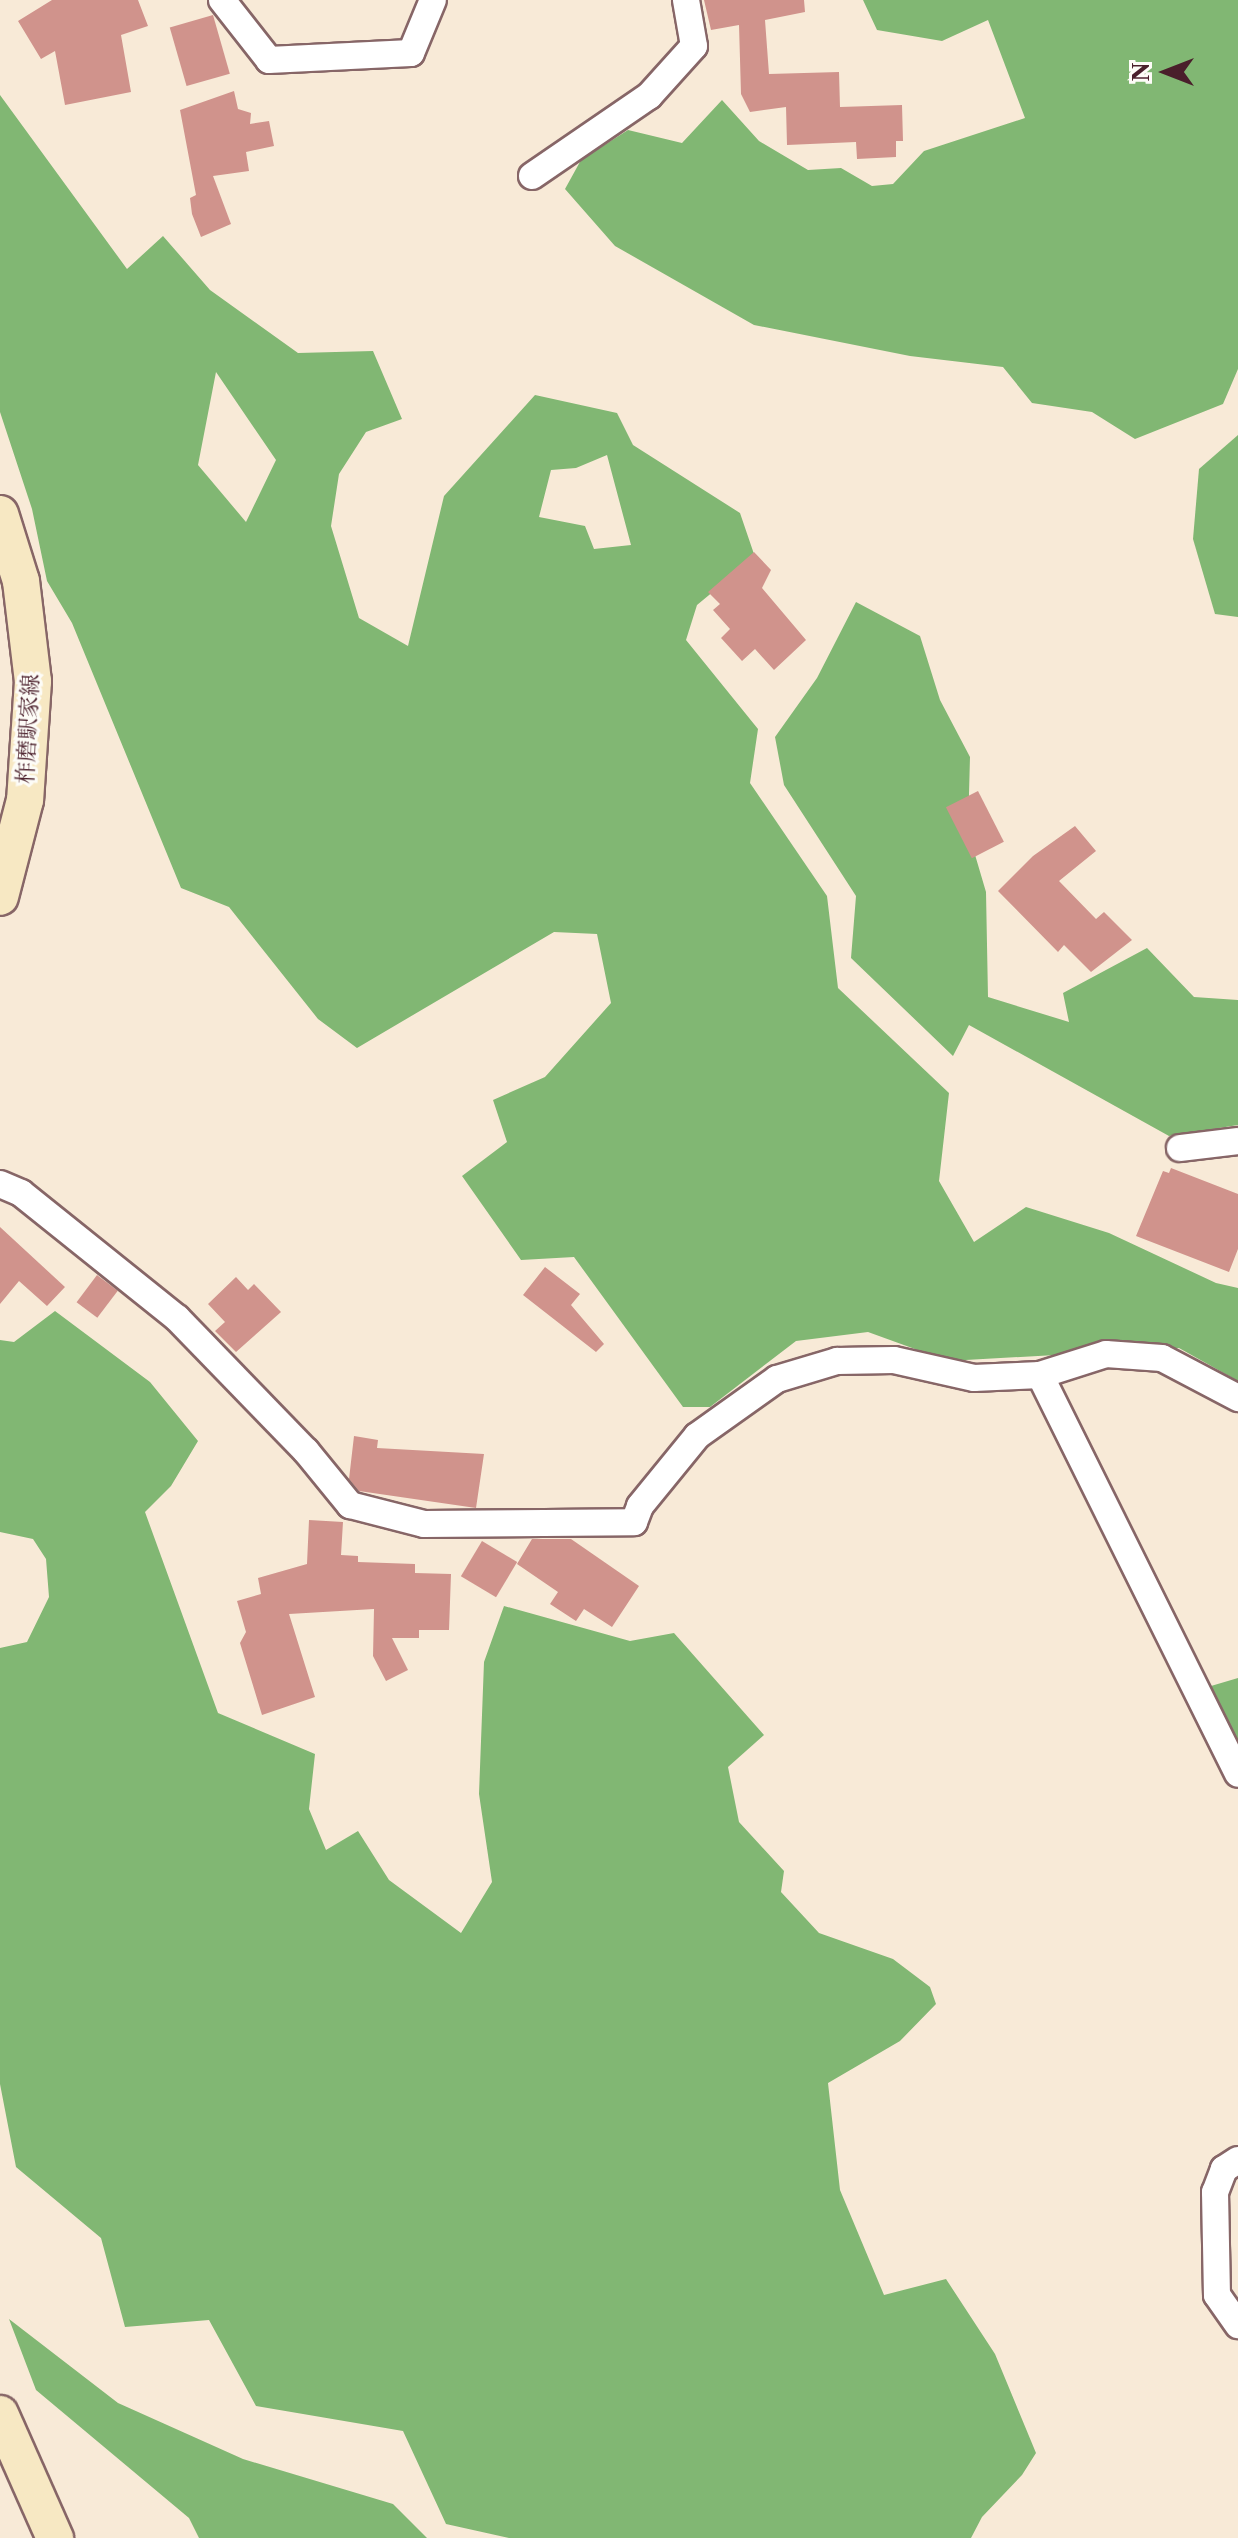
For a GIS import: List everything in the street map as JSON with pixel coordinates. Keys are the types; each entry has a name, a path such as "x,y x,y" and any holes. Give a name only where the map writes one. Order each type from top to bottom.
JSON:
{"main road":[{"name":"柞磨駅家線","path":"0,514 5,549 21,581 33,681 25,800 0,897"},
{"path":"0,2414 55,2538"}],"street":[{"path":"222,0 269,60 411,53 433,0"},
{"path":"532,176 649,96 694,46 686,0"},
{"path":"1180,1148 1238,1141"},
{"path":"0,1184 21,1193 177,1318 306,1451 350,1505 424,1524 634,1522 640,1506 697,1436 777,1379 837,1361 894,1360 974,1378 1040,1375 1106,1354 1162,1358 1238,1398"},
{"path":"1040,1375 1238,1774"},
{"path":"1238,2160 1224,2169 1215,2192 1217,2295 1238,2325"}],"green space":[{"path":"863,0 1238,0 1238,369 1223,404 1135,439 1092,412 1032,403 1003,367 910,356 754,325 615,246 565,189 581,160 628,130 682,143 722,100 759,141 808,170 841,168 872,186 893,184 924,151 1025,118 988,20 942,41 877,30"},
{"path":"0,95 127,269 163,236 210,290 298,353 373,351 402,419 366,432 339,474 331,526 359,618 408,646 444,496 535,395 617,413 633,445 740,513 755,557 697,605 686,640 758,729 750,783 827,896 838,988 949,1093 939,1181 974,1242 1026,1207 1109,1233 1216,1283 1238,1288 1238,1381 1179,1348 948,1361 868,1332 796,1341 710,1407 683,1407 574,1257 521,1260 462,1176 507,1142 493,1100 545,1077 611,1003 597,934 554,932 357,1048 318,1019 229,907 181,888 72,623 47,581 32,509 0,412","holes":["216,372 276,460 246,522 198,465","607,455 631,545 594,549 585,526 539,517 551,470 576,468"]},
{"path":"1238,435 1238,617 1215,614 1193,539 1199,469"},
{"path":"856,602 920,636 940,700 970,757 968,831 986,892 988,997 1069,1022 1063,993 1147,948 1194,997 1238,1000 1238,1125 1169,1136 969,1025 953,1056 851,958 856,896 784,785 775,737 817,678"},
{"path":"55,1311 150,1382 198,1441 171,1486 145,1512 218,1713 315,1754 309,1809 326,1850 358,1831 389,1880 461,1933 492,1882 479,1794 484,1662 504,1606 630,1641 674,1633 764,1735 728,1767 739,1822 784,1871 781,1892 819,1933 893,1959 930,1987 936,2004 900,2041 828,2083 840,2190 884,2295 946,2279 995,2354 1036,2453 1022,2475 982,2517 971,2538 509,2538 446,2524 403,2431 256,2406 209,2320 125,2327 101,2238 16,2167 0,2084 0,1648 27,1642 49,1597 46,1559 33,1539 0,1532 0,1340 14,1342"},
{"path":"1238,1678 1238,1741 1211,1686"},
{"path":"9,2319 118,2403 243,2459 393,2504 427,2538 199,2538 189,2518 36,2390"}],"building":[{"path":"52,0 138,0 148,26 121,35 131,92 65,105 55,51 41,59 18,21"},
{"path":"704,0 804,0 805,12 765,20 769,74 839,72 840,107 902,105 903,141 896,141 896,157 857,159 856,142 787,145 786,107 750,112 741,94 739,25 711,30"},
{"path":"213,15 230,74 187,86 170,27"},
{"path":"234,91 238,109 251,113 250,124 269,121 274,146 246,152 249,171 213,176 231,224 201,237 192,214 190,198 196,195 180,110"},
{"path":"754,552 771,570 762,588 806,640 774,670 755,649 742,661 721,638 730,629 713,610 720,604 708,592"},
{"path":"978,791 1004,842 972,858 946,807"},
{"path":"1075,826 1096,851 1059,881 1096,919 1104,912 1132,940 1091,972 1064,945 1058,952 998,891 1033,856"},
{"path":"1171,1168 1238,1194 1238,1249 1229,1272 1136,1236 1163,1171 1169,1173"},
{"path":"0,1227 65,1287 47,1306 19,1281 0,1304"},
{"path":"545,1267 580,1294 571,1305 604,1344 596,1352 523,1295"},
{"path":"97,1275 118,1291 97,1318 77,1302"},
{"path":"236,1277 248,1290 254,1284 281,1312 236,1352 215,1331 225,1322 208,1304"},
{"path":"354,1436 378,1440 377,1448 484,1454 476,1508 359,1491 349,1479"},
{"path":"309,1520 343,1522 341,1555 358,1556 358,1562 415,1564 415,1573 451,1574 449,1630 419,1630 419,1638 392,1638 408,1670 386,1681 373,1656 374,1609 289,1614 315,1697 262,1715 240,1643 246,1632 237,1601 261,1594 258,1578 307,1564"},
{"path":"532,1539 571,1539 639,1586 612,1627 584,1609 576,1621 550,1604 558,1592 517,1564"},
{"path":"482,1541 517,1562 496,1597 461,1576"}]}
